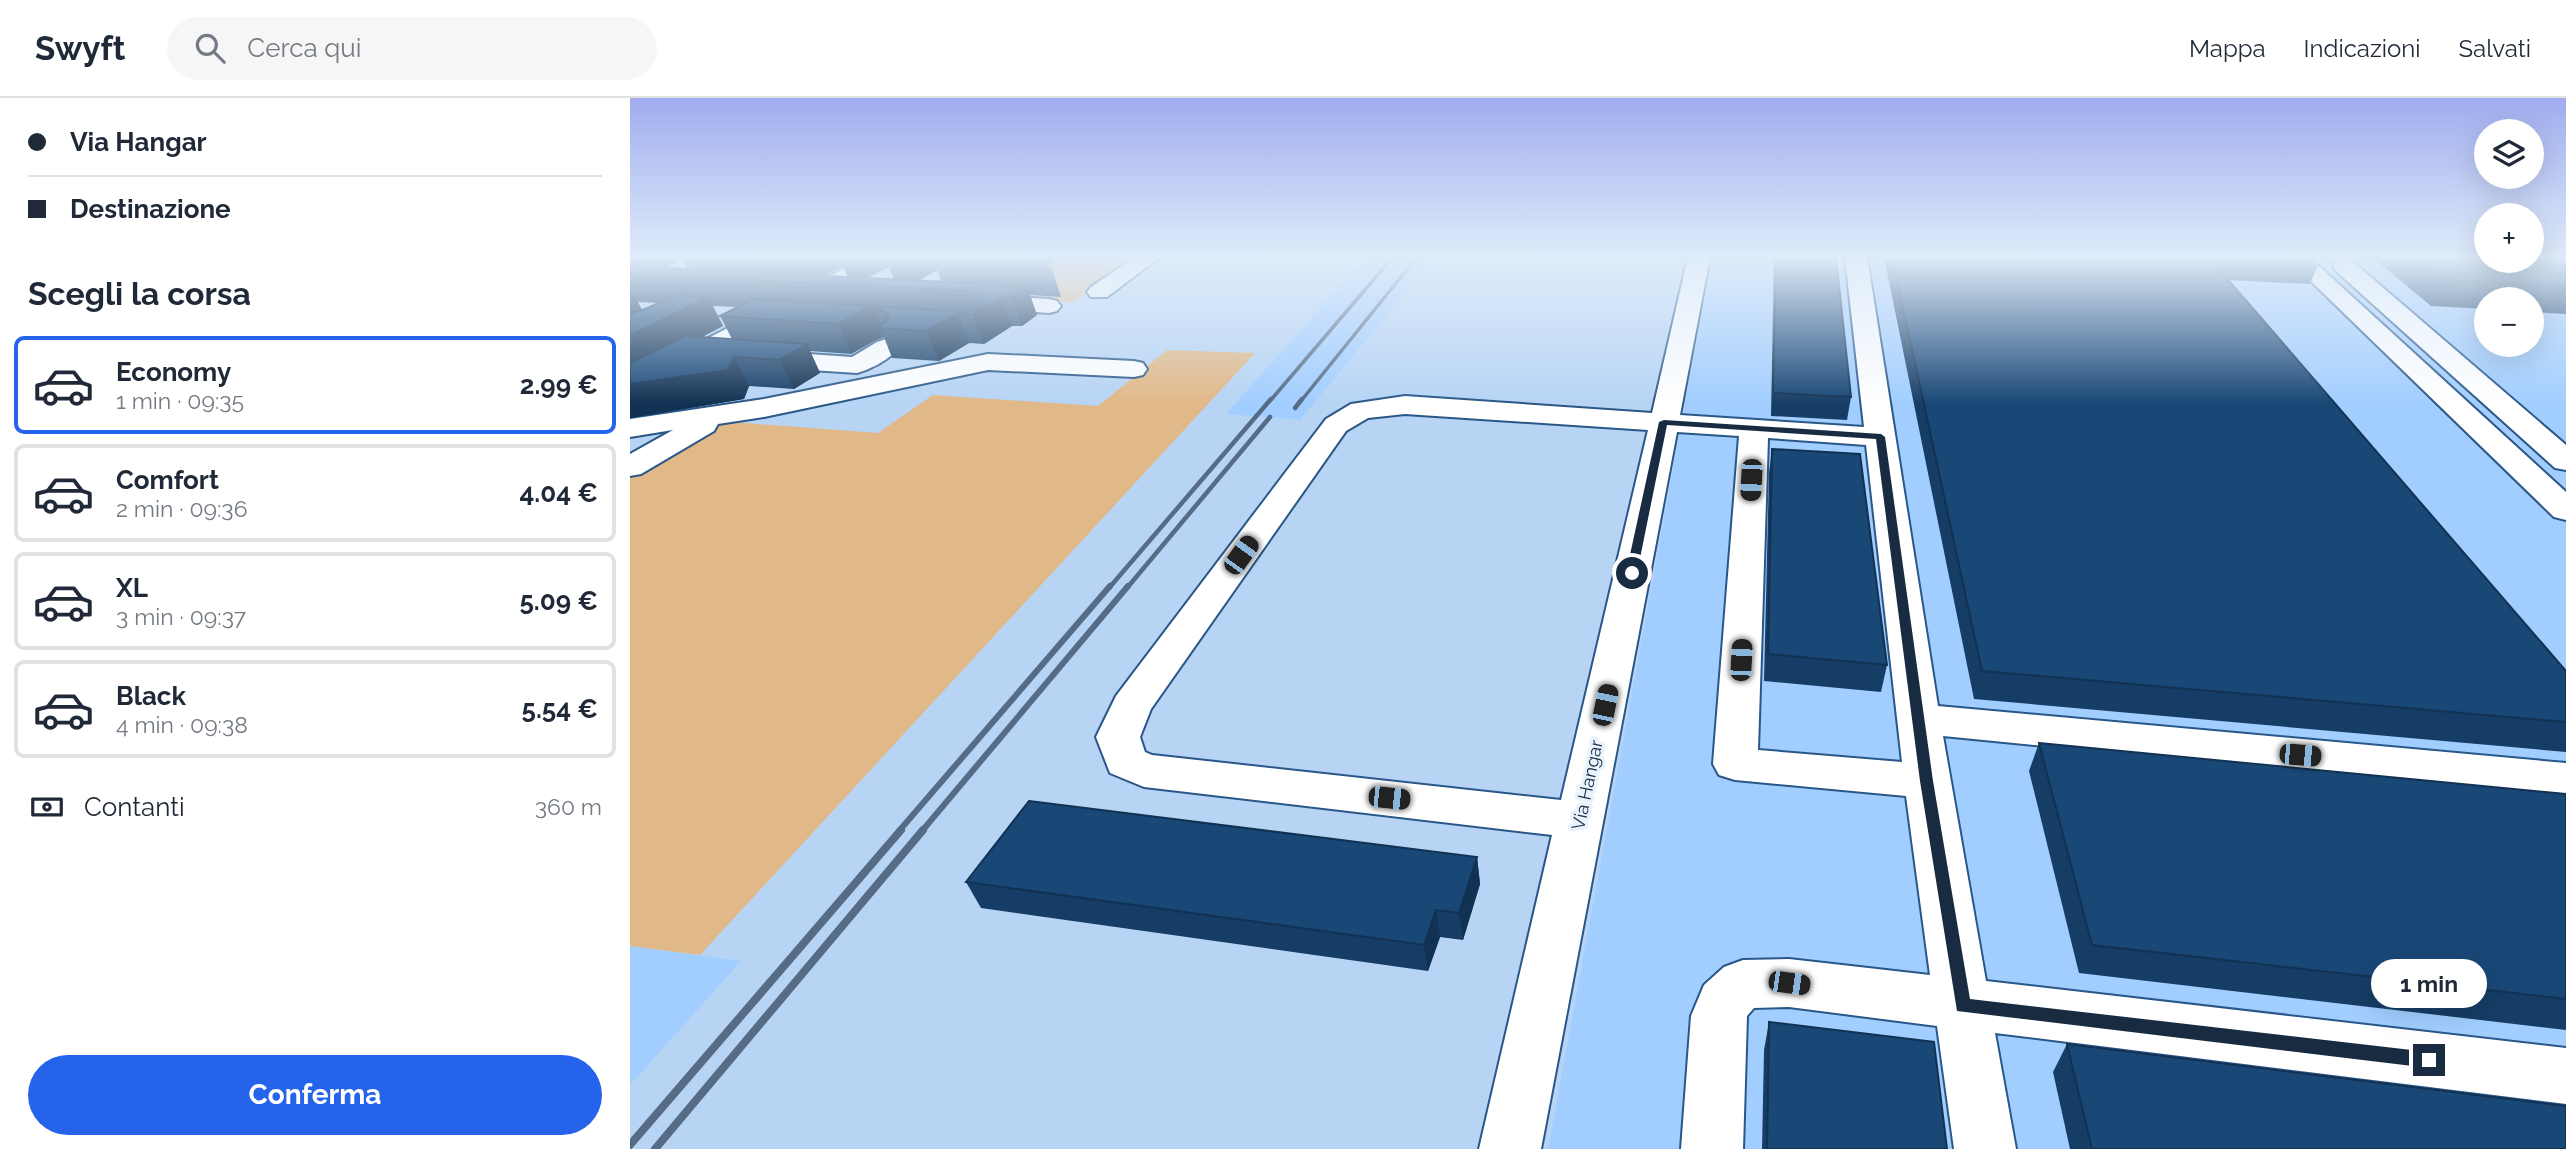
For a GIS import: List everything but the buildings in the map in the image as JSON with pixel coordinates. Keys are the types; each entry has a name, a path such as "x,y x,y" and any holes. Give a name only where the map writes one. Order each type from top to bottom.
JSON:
{"street":[{"path":"630,389 787,306"},
{"name":"Via Hangar","path":"1510,1149 1689,306"},
{"path":"1863,306 1918,719 1984,1149"},
{"path":"2349,306 2566,510"},
{"path":"2390,306 2566,461"},
{"path":"715,316 813,321"},
{"path":"704,350 856,365 881,339"},
{"path":"630,428 721,415 988,362 1134,369"},
{"path":"1580,820 1144,771 1126,762 1118,737 1131,706 1336,425 1347,416 1368,408 1405,405 1881,437"},
{"path":"630,467 721,415"},
{"path":"1754,428 1735,764 1927,781"},
{"path":"1918,719 2566,780"},
{"path":"1712,1149 1719,1016 1731,993 1742,984 1789,983 1963,1006 2566,1076"}],"shaded area":[{"path":"1322,306 1394,306 1300,420 1226,414"},
{"path":"1703,306 2474,306 2474,357 2544,357 2544,306 2566,306 2566,1149 1548,1149"},
{"path":"1167,350 1255,353 700,955 630,946 630,473 719,421 878,433 933,395 1098,406"},
{"path":"630,946 741,961 630,1085"}],"railway":[{"path":"1270,401 1351,306"},
{"path":"1301,401 1377,306"},
{"path":"1109,588 1271,399"},
{"path":"1295,408 1302,399"},
{"path":"1127,588 1270,417"},
{"path":"899,831 1110,586"},
{"path":"922,831 1128,586"},
{"path":"630,1145 901,830"},
{"path":"655,1149 923,830"}],"route":[{"path":"1632,573 1664,422 1881,437 1906,611 1918,719 1963,1006 2429,1060"}]}
